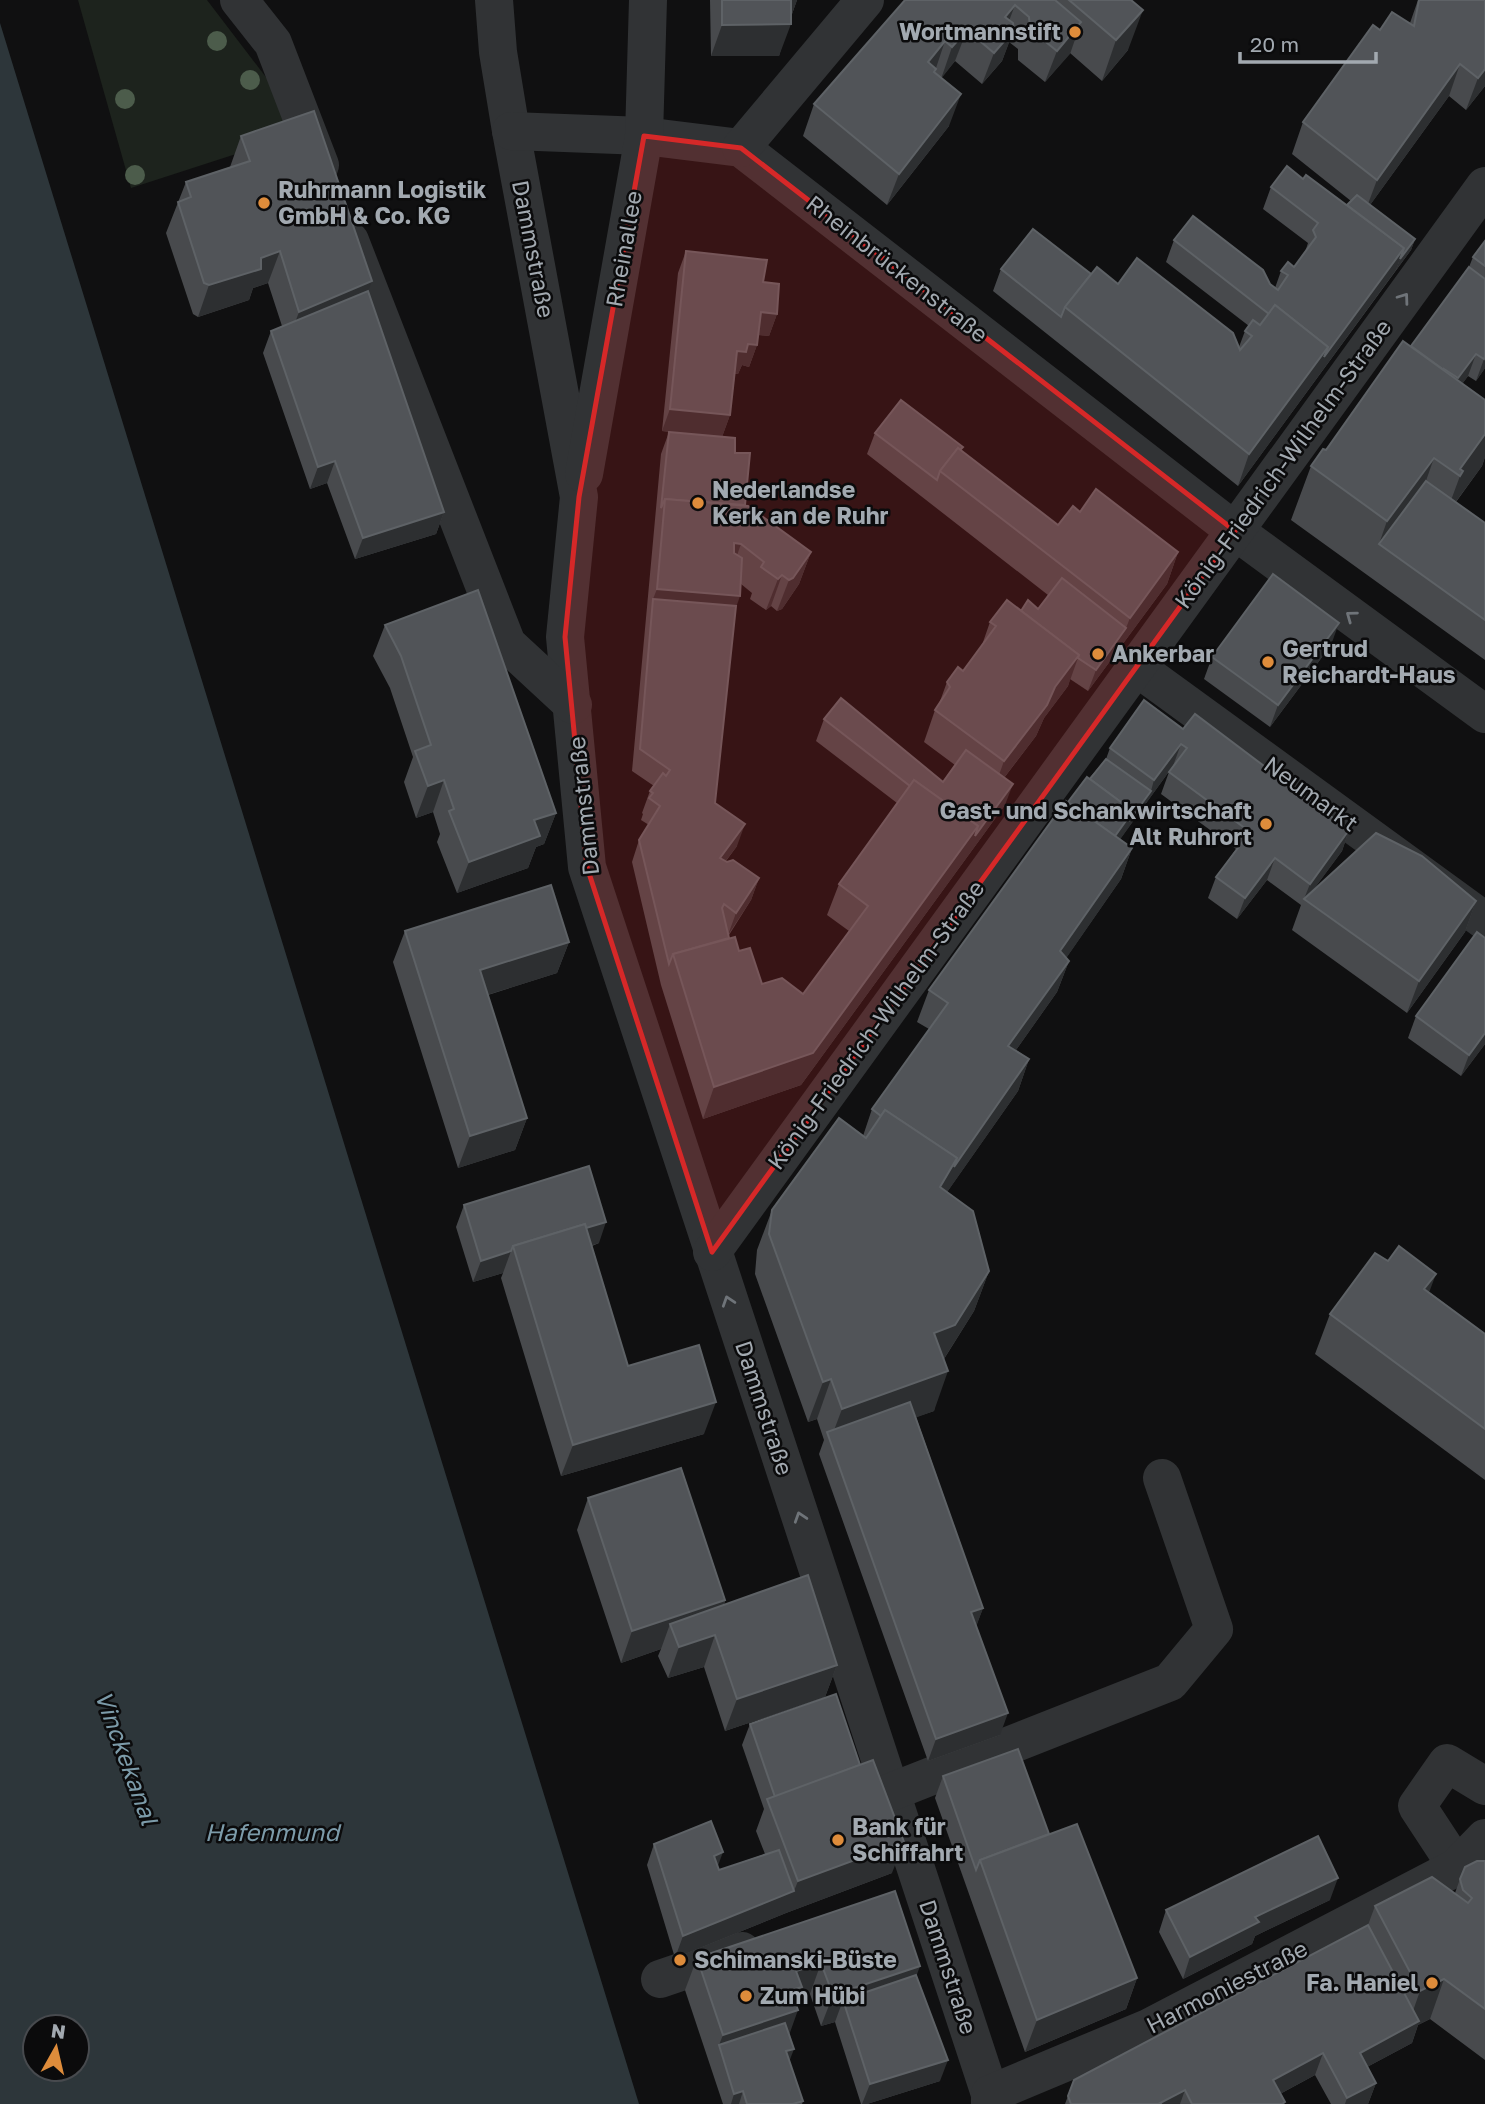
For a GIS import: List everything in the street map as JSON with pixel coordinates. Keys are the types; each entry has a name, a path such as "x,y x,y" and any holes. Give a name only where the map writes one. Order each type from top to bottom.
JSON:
{"street":[{"name":"Dammstraße","path":"239,0 273,43 507,643 573,705"},
{"name":"Dammstraße","path":"494,0 498,52 511,131 579,497 565,637 587,867 990,2099"},
{"name":"Rheinallee","path":"579,497 644,136 648,0"},
{"path":"511,131 644,136 741,148 865,0"},
{"name":"Rheinbrückenstraße","path":"741,148 1235,531"},
{"name":"König-Friedrich-Wilhelm-Straße","path":"712,1252 792,1172 1136,667 1485,186"},
{"path":"1235,531 1485,714"},
{"name":"Neumarkt","path":"1136,667 1485,920"},
{"path":"891,1792 1170,1682 1214,1629 1162,1478"},
{"path":"1457,1867 1417,1806 1447,1763 1485,1786"},
{"name":"Harmoniestraße","path":"990,2099 1148,2028 1457,1867 1485,1838"},
{"path":"883,1902 923,1889"},
{"path":"660,1979 778,1938"}],"highlighted area":[{"path":"644,136 741,148 1235,531 712,1252 587,867 565,637 579,497"}],"shaded area":[{"path":"78,0 207,0 281,97 295,135 131,188"}],"water":[{"name":"Hafenmund","path":"0,23 639,2104 0,2104"}],"building":[{"path":"722,0 791,0 791,24 722,25"},
{"path":"905,0 1055,0 1081,22 1057,51 1030,29 1029,17 1015,5 1005,17 1013,23 1014,30 994,53 967,30 952,47 945,41 928,62 936,69 934,72 961,94 899,174 814,104"},
{"path":"1069,0 1131,0 1143,10 1116,40"},
{"path":"1419,0 1485,0 1485,69 1478,78 1460,64 1377,180 1303,122 1373,25 1380,30 1392,12 1414,26"},
{"path":"314,111 372,281 299,312 280,251 261,258 261,269 209,285 204,283 178,202 191,197 186,182 250,161 241,136"},
{"path":"1287,166 1303,179 1306,175 1404,248 1324,357 1328,347 1275,305 1269,314 1174,240 1193,216 1263,270 1270,284 1278,290 1288,275 1281,271 1288,262 1294,267 1316,237 1313,230 1318,223 1271,187"},
{"path":"1357,195 1415,239 1400,259 1404,248 1347,205"},
{"path":"1033,229 1091,274 1065,307 1061,317 1001,269"},
{"path":"1485,241 1485,266 1473,257"},
{"path":"686,251 767,260 763,282 779,284 777,314 761,312 757,345 748,344 746,352 737,351 730,415 670,409"},
{"path":"1137,258 1233,333 1240,350 1252,336 1245,331 1253,320 1260,325 1275,305 1328,347 1249,454 1065,307 1097,267 1118,284"},
{"path":"1469,267 1485,279 1485,357 1484,359 1476,354 1458,378 1411,346"},
{"path":"368,291 444,512 363,538 335,461 318,467 271,331"},
{"path":"1403,341 1485,400 1485,434 1460,469 1463,471 1460,476 1434,458 1387,521 1311,466 1323,449 1326,450"},
{"path":"901,400 963,447 960,450 958,448 940,471 937,480 875,433"},
{"path":"669,432 735,438 735,453 750,453 745,505 665,499 661,508"},
{"path":"958,448 1058,525 1073,506 1080,512 1096,489 1178,552 1130,618 940,471"},
{"path":"1426,481 1485,523 1485,620 1379,544"},
{"path":"665,499 748,506 811,552 793,578 789,580 782,575 778,579 761,567 764,562 741,544 734,543 734,553 742,558 740,596 657,589"},
{"name":"Gertrud Reichardt-Haus","path":"1273,574 1339,623 1278,705 1212,657"},
{"path":"1062,578 1126,628 1096,670 1021,611 1028,600 1038,609"},
{"path":"478,590 556,813 534,820 540,836 469,862 449,811 454,809 444,780 428,786 415,751 431,745 401,656 385,625"},
{"path":"653,599 736,606 715,803 745,824 720,858 727,862 733,860 759,878 736,913 724,904 722,908 729,938 673,954 669,964 639,840 660,806 649,798 653,793 650,791 663,773 666,776 670,770 640,749"},
{"path":"1007,600 1079,655 1055,687 1047,705 1004,761 935,710 950,687 947,682 958,667 963,671 996,626 990,622"},
{"path":"841,698 943,782 966,750 1013,784 975,836 978,826 914,780 910,786 824,719"},
{"path":"1144,700 1183,729 1195,714 1349,830 1310,884 1275,858 1245,898 1216,877 1250,832 1169,772 1187,748 1181,744 1154,780 1110,748"},
{"path":"1106,759 1151,791 1129,821 1133,811 1090,779"},
{"path":"1087,777 1133,811 1115,836 1068,802"},
{"path":"914,780 978,826 813,1053 714,1087 673,954 735,937 739,951 750,948 762,984 782,978 803,994 868,906 839,884"},
{"path":"1066,801 1132,848 1060,951 1069,961 1008,1046 1029,1059 954,1167 957,1158 885,1110 881,1116 872,1109 948,1003 929,990"},
{"path":"1376,833 1422,856 1476,901 1419,981 1304,899"},
{"path":"551,885 569,942 480,970 527,1118 470,1136 405,931"},
{"path":"1477,932 1485,938 1485,1033 1469,1055 1416,1016"},
{"path":"885,1110 957,1158 940,1187 973,1211 989,1271 955,1325 934,1333 948,1371 842,1409 831,1379 823,1382 769,1234 772,1210 839,1118 866,1138"},
{"path":"589,1166 606,1222 586,1228 585,1224 513,1246 511,1251 481,1261 464,1205"},
{"path":"585,1224 628,1366 699,1345 716,1402 573,1445 513,1246"},
{"path":"1399,1246 1436,1274 1424,1289 1485,1334 1485,1429 1330,1314 1375,1253 1388,1261"},
{"path":"910,1402 983,1608 971,1612 1008,1713 936,1739 827,1432"},
{"path":"681,1468 725,1600 632,1631 588,1498"},
{"path":"808,1575 837,1665 737,1699 715,1635 679,1647 670,1624"},
{"path":"836,1694 860,1765 775,1797 750,1724"},
{"path":"1018,1749 1049,1834 980,1860 976,1870 943,1776"},
{"path":"873,1760 904,1842 798,1881 767,1799"},
{"path":"711,1821 723,1852 714,1856 719,1870 779,1850 794,1891 683,1936 654,1844"},
{"path":"1077,1824 1137,1978 1037,2020 980,1860"},
{"path":"1318,1836 1338,1878 1255,1917 1259,1922 1190,1957 1166,1910"},
{"path":"1477,1861 1485,1861 1485,2009 1444,1979 1420,1991 1375,1906 1432,1877 1468,1903 1472,1898 1463,1890 1460,1879 1465,1867"},
{"path":"895,1891 920,1966 833,1995 821,1963 796,1971 802,1987 791,1990 798,2010 723,2035 697,1958"},
{"path":"1368,1925 1419,2021 1360,2053 1376,2083 1347,2098 1323,2053 1273,2080 1285,2102 1282,2104 1192,2104 1185,2090 1161,2104 1071,2104 1068,2096 1074,2080"},
{"path":"916,1975 948,2060 870,2084 843,2000"},
{"path":"785,2023 794,2049 786,2051 803,2101 793,2104 747,2104 743,2091 734,2094 719,2045"}],"place":[{"name":"Wortmannstift","path":"1075,32"},
{"name":"Ruhrmann Logistik GmbH & Co. KG","path":"264,203"},
{"name":"Nederlandse Kerk an de Ruhr","path":"698,503"},
{"name":"Ankerbar","path":"1098,654"},
{"name":"Gertrud Reichardt-Haus","path":"1268,662"},
{"name":"Gast- und Schankwirtschaft Alt Ruhrort","path":"1266,824"},
{"name":"Bank für Schiffahrt","path":"838,1840"},
{"name":"Schimanski-Büste","path":"680,1960"},
{"name":"Fa. Haniel","path":"1432,1983"},
{"name":"Zum Hübi","path":"746,1996"}],"water label":[{"name":"Vinckekanal","path":"126,1758"}]}
